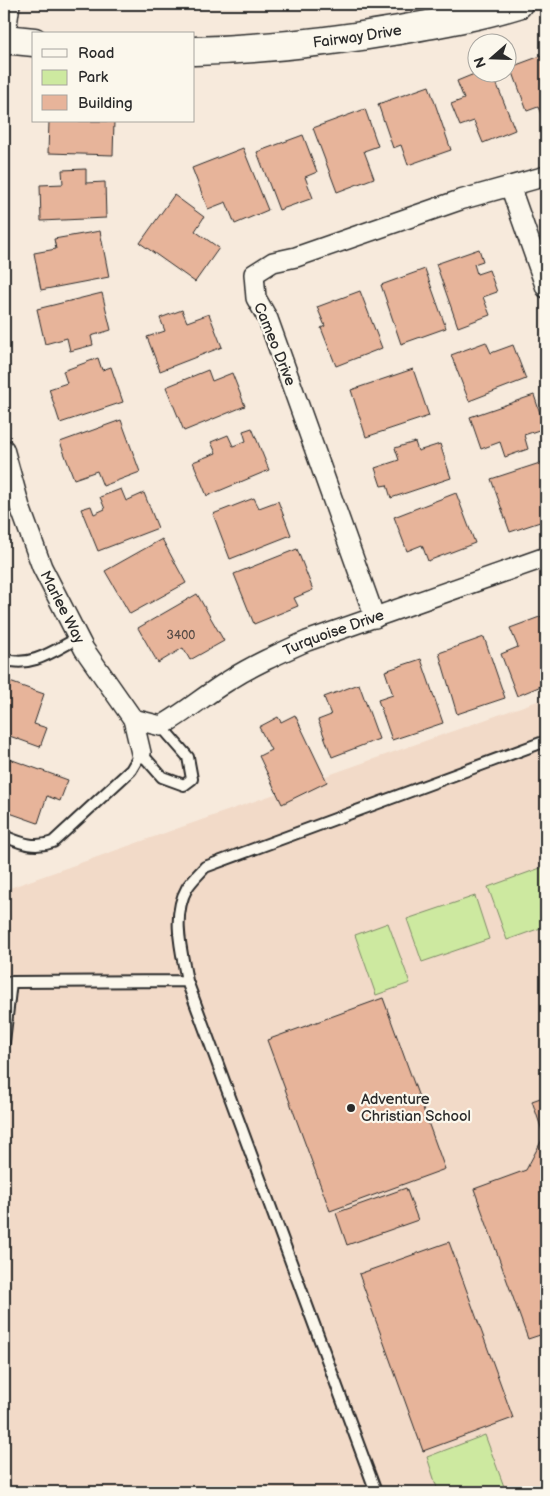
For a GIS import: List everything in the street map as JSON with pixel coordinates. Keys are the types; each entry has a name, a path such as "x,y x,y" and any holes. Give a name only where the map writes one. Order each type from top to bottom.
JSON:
{"street":[{"path":"10,4 4,42 32,42"},
{"name":"Fairway Drive","path":"195,51 305,45 430,25 518,4"},
{"name":"Cameo Drive","path":"375,618 268,319 256,298 254,274 273,262 296,257 451,203 546,176"},
{"path":"510,186 546,288"},
{"name":"Marlee Way","path":"4,449 20,507 42,567 78,638 134,719 141,753"},
{"name":"Turquoise Drive","path":"162,726 252,666 307,641 546,557"},
{"path":"134,719 162,726"}],"lane":[{"path":"4,659 13,663 30,662 78,638"},
{"path":"4,836 32,846 41,846 53,842 130,770 141,753 162,778 184,785 192,779 188,757 162,726"},
{"path":"376,1492 187,981 180,942 180,911 186,888 205,867 546,741"},
{"path":"4,1042 11,982 187,981"}],"shaded area":[{"path":"546,698 546,1492 4,1492 4,890"}],"green space":[{"path":"546,866 546,926 507,940 488,887"},
{"path":"475,896 489,939 422,962 407,919"},
{"path":"388,923 410,983 376,995 355,935"},
{"path":"485,1435 506,1492 430,1492 437,1488 427,1457"}],"building":[{"path":"546,54 546,126 538,107 527,111 516,82 518,82 518,64"},
{"path":"468,76 468,82 496,82 515,130 483,143 474,121 460,126 451,104 464,99 457,81"},
{"path":"429,86 451,150 408,165 401,145 393,148 378,104"},
{"path":"365,109 378,146 364,151 374,178 337,192 313,128"},
{"path":"49,122 114,122 113,155 48,153"},
{"path":"303,135 317,172 305,177 313,198 279,210 257,152"},
{"path":"243,148 268,210 235,224 226,202 208,209 192,168"},
{"path":"86,169 86,183 105,182 106,218 41,221 40,185 63,184 62,170"},
{"path":"174,195 204,217 195,231 219,248 195,282 140,243"},
{"path":"100,231 109,277 41,290 34,253 56,249 54,239"},
{"path":"479,249 483,261 474,264 477,274 489,270 497,292 483,297 490,315 458,327 436,264"},
{"path":"425,269 446,328 401,344 381,285"},
{"path":"360,291 382,348 336,366 321,328 325,326 317,307"},
{"path":"102,293 111,330 91,336 93,345 70,351 67,338 45,344 37,309"},
{"path":"182,310 187,322 209,314 222,347 160,371 147,337 165,331 160,318"},
{"path":"486,342 491,353 513,345 526,379 469,401 451,355"},
{"path":"98,358 102,370 111,367 123,402 60,423 49,389 67,383 63,371"},
{"path":"413,369 429,416 366,437 351,390"},
{"path":"208,370 212,381 232,373 245,406 184,431 166,387"},
{"path":"534,395 545,428 524,435 528,449 505,457 500,442 481,449 470,417"},
{"path":"121,420 140,472 103,486 97,471 74,479 60,442"},
{"path":"252,428 269,470 207,496 193,462 216,453 211,442 228,435 233,446 246,441 243,431"},
{"path":"415,442 418,451 440,444 451,478 391,498 387,485 381,486 375,468 399,460 395,448"},
{"path":"546,461 546,504 542,505 546,520 510,532 491,479"},
{"path":"121,489 126,501 144,493 158,528 98,551 81,509 91,506 94,514 105,509 100,497"},
{"path":"456,493 475,543 428,561 422,545 407,551 394,517"},
{"path":"254,498 259,508 278,501 291,535 230,559 213,514"},
{"path":"162,539 186,583 130,614 105,571"},
{"path":"297,549 313,590 294,598 298,606 254,624 234,574"},
{"path":"197,594 224,641 190,660 183,648 158,663 138,628"},
{"path":"545,615 546,684 517,696 501,654 518,647 510,628"},
{"path":"484,637 505,698 457,714 439,653"},
{"path":"421,659 443,723 392,740 378,700 393,695 385,671"},
{"path":"4,680 44,694 34,724 47,728 40,747 4,734"},
{"path":"359,684 379,739 332,757 318,720 331,715 324,697"},
{"path":"295,715 327,782 282,804 259,756 271,750 259,727 278,717 281,722"},
{"path":"4,757 68,780 60,801 47,796 38,823 4,811"},
{"path":"383,998 445,1169 330,1211 267,1040"},
{"path":"546,1096 546,1333 528,1339 474,1189 526,1170 544,1136 532,1101"},
{"path":"406,1188 418,1220 347,1245 336,1213"},
{"path":"449,1242 513,1418 423,1451 359,1274"}],"place":[{"name":"Adventure Christian School","path":"351,1108"}]}
